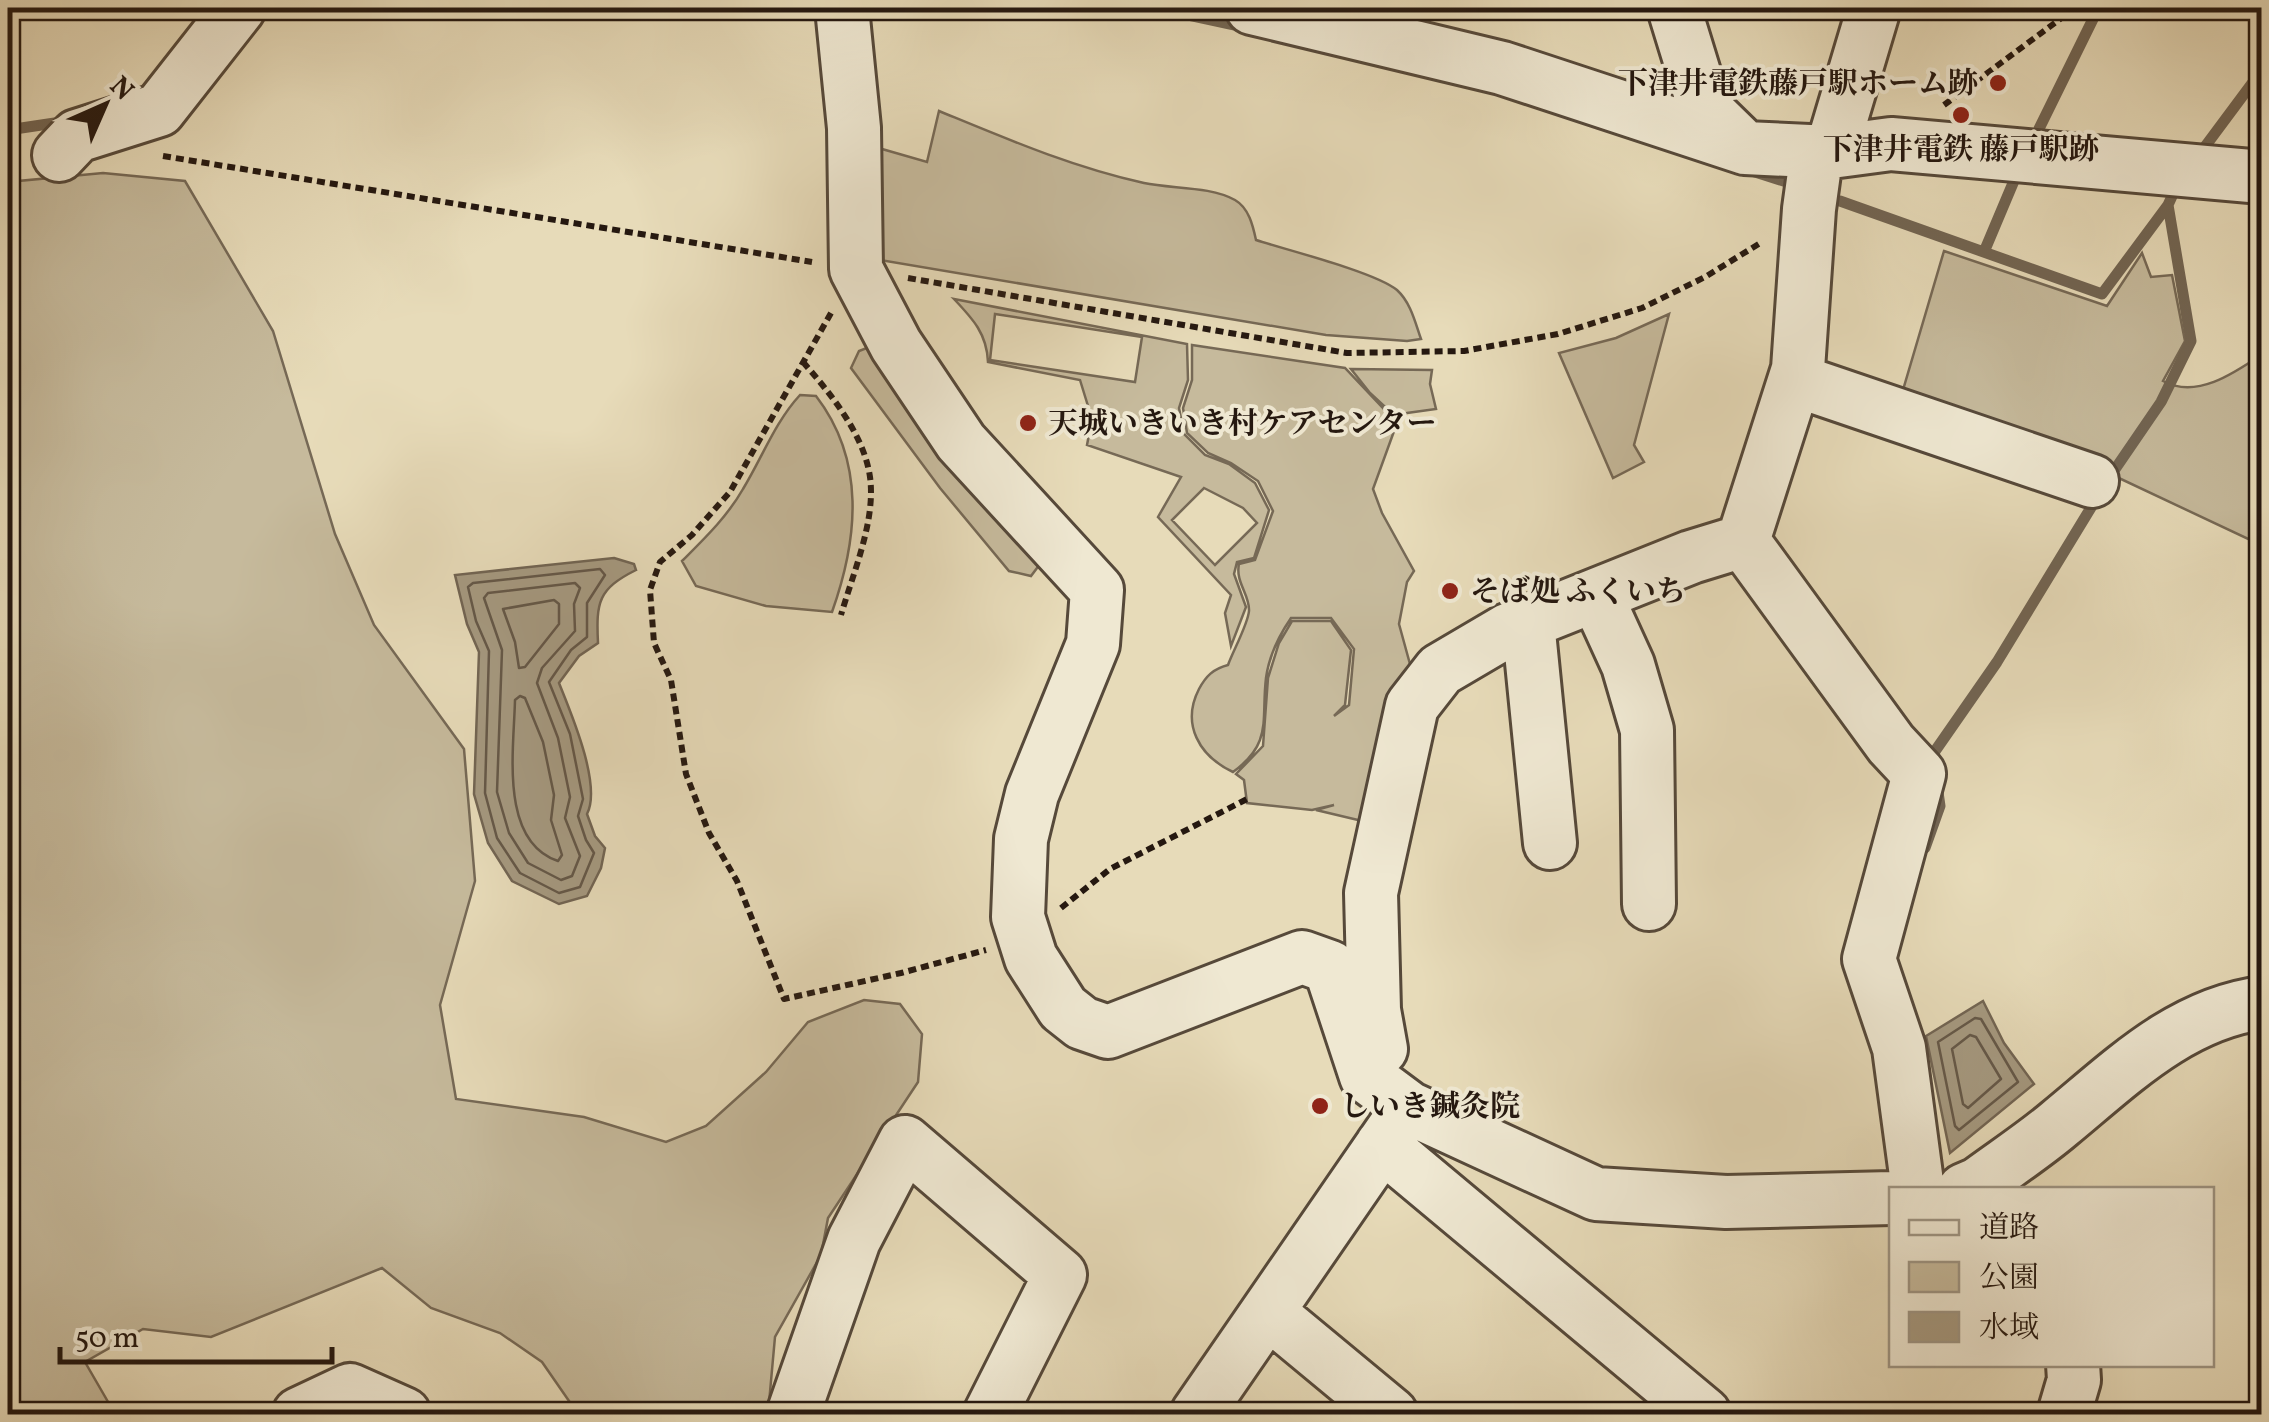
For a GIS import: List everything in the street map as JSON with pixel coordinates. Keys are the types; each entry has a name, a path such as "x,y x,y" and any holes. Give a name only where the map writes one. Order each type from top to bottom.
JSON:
{"street":[{"path":"60,155 77,136 158,110 239,8"},
{"path":"842,8 854,128 856,269 896,346 961,442 1097,590 1093,644 1032,794 1021,838 1018,917 1022,940 1063,1008 1082,1023 1108,1032 1302,957 1330,967 1366,1076 1394,1115 1704,1414"},
{"path":"1252,8 1502,68 1744,148 1824,151 1892,144 2262,177"},
{"path":"1674,8 1705,109 1744,148"},
{"path":"1743,541 1795,380 1810,209 1824,151 1874,8"},
{"path":"1795,380 2092,481"},
{"path":"1197,1414 1268,1312 1394,1115 1374,1010 1371,893 1412,706 1440,670 1528,622 1691,557 1743,541"},
{"path":"1743,541 1891,744 1919,774 1869,960 1899,1048 1918,1187"},
{"path":"1596,595 1628,666 1647,730 1650,904"},
{"path":"1528,622 1550,843"},
{"path":"1971,1187 2035,1168 2147,1050 2233,1007 2262,1003"},
{"path":"1394,1115 1596,1194 1726,1202 1889,1198"},
{"path":"792,1414 854,1240 905,1142 1060,1275 990,1414"},
{"path":"1268,1312 1391,1414"},
{"path":"2064,1414 2074,1367"},
{"path":"299,1414 350,1390 404,1414"}],"path":[{"path":"1892,144 2075,8"},
{"path":"145,155 1346,352 1464,351 1558,334 1642,308 1706,277 1810,209"},
{"path":"856,269 730,492 692,535 660,562 650,590 654,643 672,680 686,774 703,819 737,882 784,999 1022,940 1110,869 1251,796"},
{"path":"802,362 850,424 870,476 868,517 841,615"}],"green space":[{"path":"939,111 1091,169 1144,183 1225,195 1247,212 1256,240 1351,269 1397,290 1409,307 1421,339 1326,335 874,259 875,147 927,162"},
{"path":"103,173 185,181 273,331 335,534 374,625 464,749 475,881 440,1005 456,1099 584,1117 666,1142 706,1126 766,1072 808,1022 864,1000 900,1004 922,1034 918,1082 828,1218 821,1255 775,1337 768,1414 578,1414 542,1362 500,1333 431,1308 382,1268 211,1337 143,1329 85,1362 115,1414 8,1414 8,182"},
{"path":"1944,251 2107,306 2142,253 2151,277 2172,275 2185,341 2163,381 2176,386 2201,386 2261,355 2261,545 2104,471 1898,407"},
{"path":"954,299 1187,344 1188,380 1179,408 1184,434 1205,455 1229,464 1255,483 1269,510 1254,558 1237,562 1234,574 1246,607 1231,646 1225,613 1231,595 1158,517 1181,477 1087,445 1092,419 1080,380 988,362 982,335","holes":["995,314 1142,337 1135,382 990,360","1204,488 1243,508 1257,523 1215,565 1172,520"]},
{"path":"1669,314 1634,445 1644,462 1613,478 1559,353 1616,338"},
{"path":"877,344 1043,560 1031,576 1009,571 940,488 851,368 859,351"},
{"path":"1192,345 1345,368 1397,423 1373,489 1414,571 1407,582 1399,624 1416,686 1379,825 1316,810 1334,805 1312,810 1247,803 1244,780 1236,774 1263,746 1268,678 1279,643 1292,621 1331,621 1351,650 1345,705 1334,716 1349,705 1354,649 1331,618 1291,618 1282,632 1267,670 1260,741 1246,761 1233,772 1211,757 1196,738 1192,714 1199,689 1210,674 1228,665 1248,616 1239,564 1255,560 1273,511 1258,481 1208,453 1187,433 1183,408 1192,380"},
{"path":"1351,369 1432,370 1430,384 1436,409 1397,418"},
{"path":"800,395 816,396 832,421 850,474 852,529 832,612 766,606 696,586 682,561 730,509 776,428"}],"water":[{"path":"614,558 634,564 636,570 614,584 602,598 598,643 579,656 559,683 588,768 591,801 587,814 595,836 605,848 601,868 587,896 559,904 512,881 488,843 474,794 479,652 467,624 455,575"},
{"path":"1983,1001 2004,1043 2034,1084 1950,1153 1926,1036"}],"waterway":[{"path":"650,8 701,8"},
{"path":"1156,8 1244,27"},
{"path":"2032,143 2094,17 2106,8"},
{"path":"2198,156 2262,70"},
{"path":"8,130 68,121"},
{"path":"1752,171 1796,185"},
{"path":"1984,252 2016,176"},
{"path":"1934,766 1933,754 1997,662 2109,478 2161,402 2191,341 2168,205 2173,194"},
{"path":"1840,201 2102,294 2168,205"},
{"path":"1925,848 1940,806 1937,785"}],"place":[{"name":"下津井電鉄藤戸駅ホーム跡","path":"1998,83"},
{"name":"下津井電鉄 藤戸駅跡","path":"1961,115"},
{"name":"天城いきいき村ケアセンター","path":"1028,423"},
{"name":"そば処 ふくいち","path":"1450,591"},
{"name":"しいき鍼灸院","path":"1320,1106"}]}
